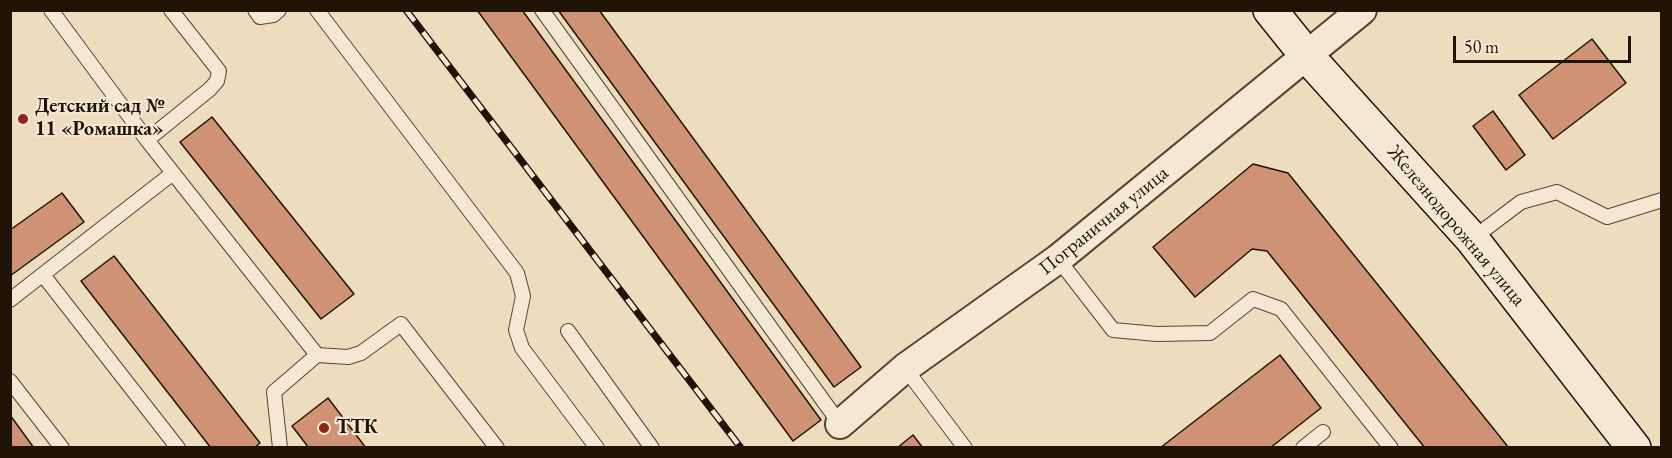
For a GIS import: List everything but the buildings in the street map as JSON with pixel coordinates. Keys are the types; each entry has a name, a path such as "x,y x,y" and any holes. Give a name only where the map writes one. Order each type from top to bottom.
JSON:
{"main road":[{"name":"Железнодорожная улица","path":"1270,10 1307,56 1472,239 1634,447"}],"street":[{"name":"Пограничная улица","path":"840,424 905,368 1058,259 1362,10"}],"lane":[{"path":"51,10 147,140 317,356"},
{"path":"147,140 210,89 217,81 219,71 171,10"},
{"path":"255,10 261,17 279,10"},
{"path":"317,10 517,273 523,297 516,330 522,348 597,447"},
{"path":"542,10 840,424"},
{"path":"10,300 173,173"},
{"path":"1472,239 1521,202 1557,192 1607,217 1662,200"},
{"path":"1058,259 1113,330 1157,334 1210,333 1253,299 1281,309 1391,447"},
{"path":"43,275 178,447"},
{"path":"280,447 274,392 317,356 348,357 361,353 401,324 497,447"},
{"path":"568,331 652,447"},
{"path":"905,368 965,447"},
{"path":"10,381 62,447"},
{"path":"1303,447 1323,432"}],"railway":[{"path":"406,10 741,448"}],"place":[{"name":"Детский сад № 11 «Ромашка»","path":"23,119"},
{"name":"ТТК","path":"324,428"}]}
